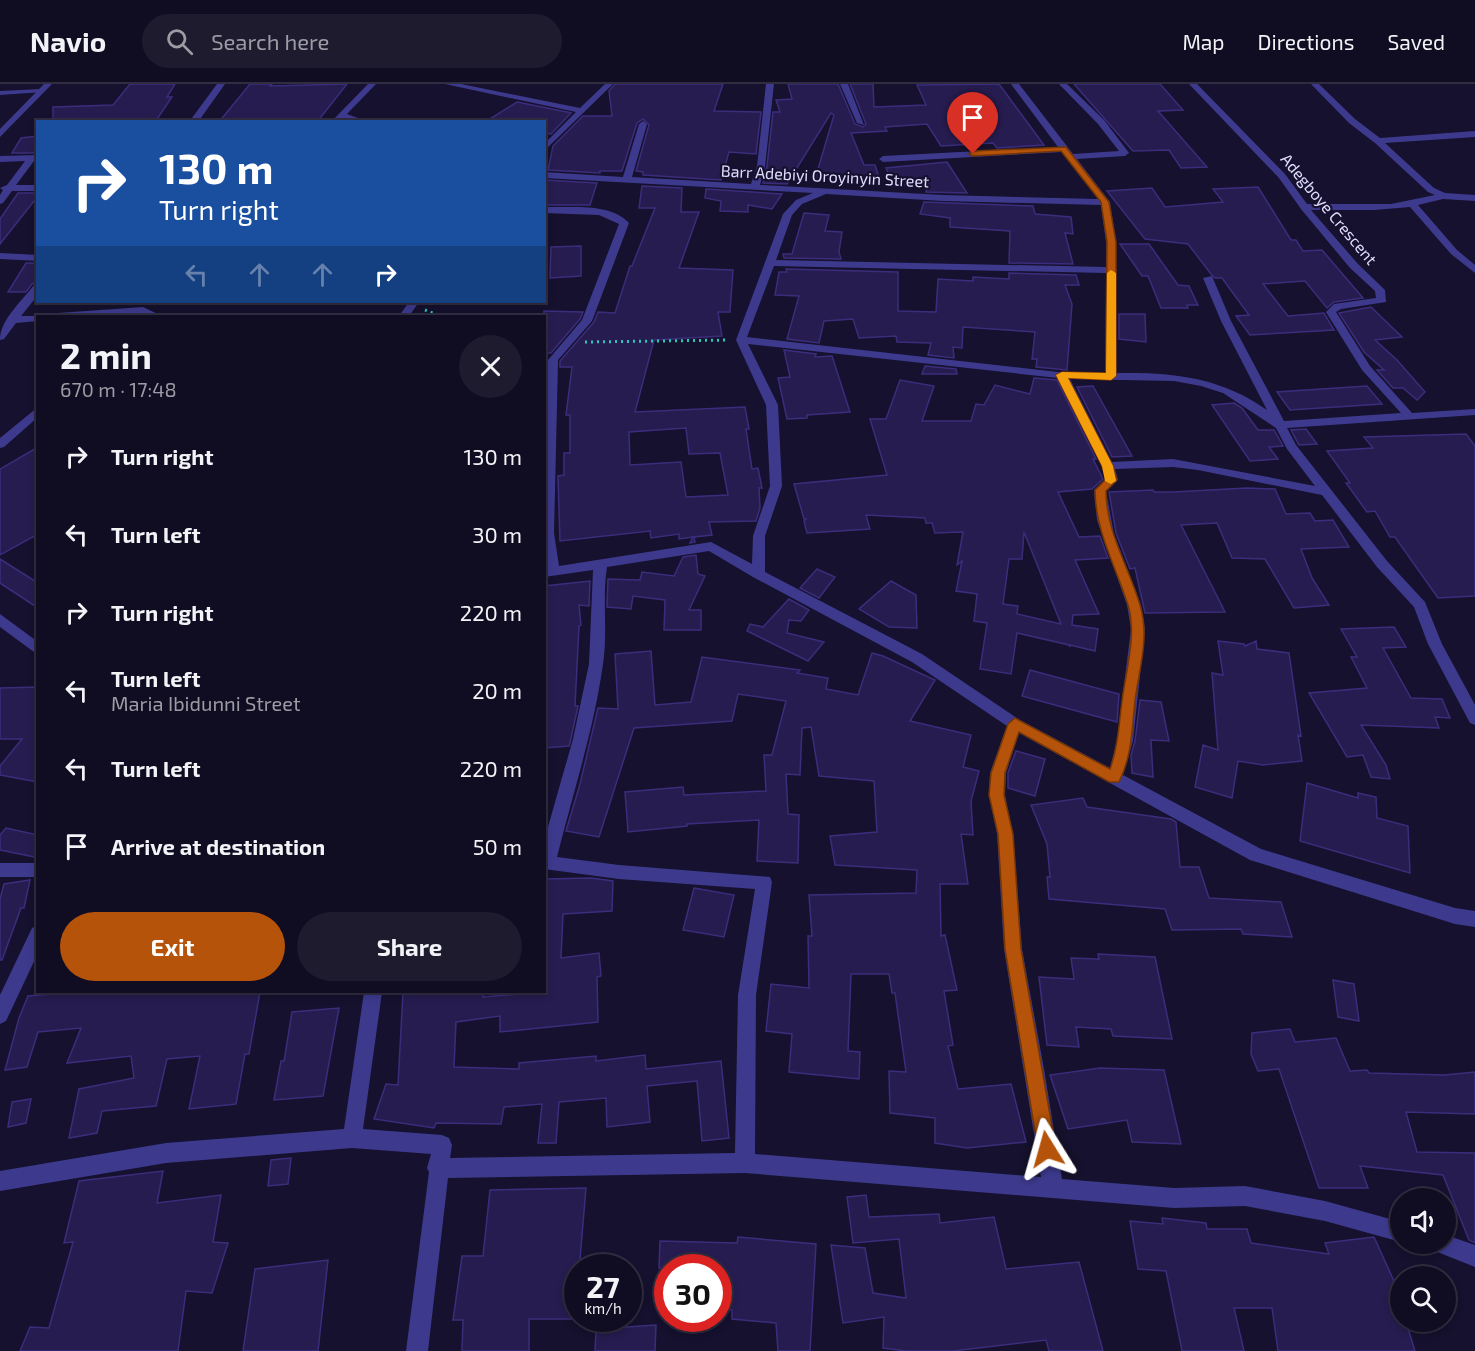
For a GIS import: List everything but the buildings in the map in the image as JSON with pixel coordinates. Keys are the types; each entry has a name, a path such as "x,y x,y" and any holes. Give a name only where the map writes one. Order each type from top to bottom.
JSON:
{"street":[{"path":"0,134 48,84"},
{"path":"194,120 221,84"},
{"path":"338,118 372,84"},
{"path":"449,84 582,111"},
{"path":"546,147 609,84"},
{"path":"755,187 761,166 770,84"},
{"path":"844,84 861,123"},
{"path":"1015,84 1105,202 1111,242 1111,376"},
{"path":"883,159 1125,153 1101,122 1063,84"},
{"name":"Adegboye Crescent","path":"1193,84 1282,176 1304,207 1354,266 1380,290 1382,300 1338,306 1331,312 1366,368 1410,417"},
{"path":"1315,84 1352,121 1378,141 1431,190 1443,196"},
{"path":"627,180 643,123"},
{"path":"1378,141 1475,134"},
{"path":"0,159 35,158"},
{"path":"0,201 5,188 35,158"},
{"name":"Barr Adebiyi Oroyinyin Street","path":"546,175 944,198 1105,202"},
{"path":"5,188 36,188"},
{"path":"758,574 759,536 776,486 772,405 741,340 788,214 799,202 828,190"},
{"path":"1304,207 1373,208 1413,205 1443,196 1475,198"},
{"path":"1413,205 1454,252 1475,270"},
{"path":"546,210 603,213 621,218 624,223 587,321 554,360 548,532 549,572 711,546 758,574 917,658 1015,724 1256,855 1455,916 1475,918"},
{"path":"0,256 36,258"},
{"path":"769,263 1111,270"},
{"path":"1208,278 1226,321 1279,425 1303,463 1382,564 1420,605 1434,644 1475,718"},
{"path":"0,337 36,289"},
{"path":"72,315 144,310"},
{"path":"11,320 36,318"},
{"path":"741,340 857,350 1062,375 1159,376 1191,380 1219,387 1241,396 1279,425 1475,412"},
{"path":"1062,375 1112,480 1100,490 1100,503 1112,547 1135,607 1138,640 1124,749 1114,778"},
{"path":"0,444 36,414"},
{"path":"1107,466 1173,463 1190,465 1327,492"},
{"path":"601,563 596,600 597,662 588,712 546,862 619,872 764,882 747,995 746,1163"},
{"path":"0,619 36,648"},
{"path":"1015,724 998,773 997,795 1005,834 1013,949 1035,1069 1053,1188"},
{"path":"0,870 36,870"},
{"path":"0,1015 36,937"},
{"path":"352,1138 373,993"},
{"path":"0,1181 166,1153 352,1138 442,1144 437,1168 417,1351"},
{"path":"437,1168 746,1163 1174,1198 1245,1196 1325,1211 1390,1229"},
{"path":"1456,1249 1475,1256"}],"lane":[{"path":"0,93 40,91"}],"path":[{"path":"570,342 741,340"}],"slow traffic":[{"path":"1111,273 1111,376 1062,375 1107,466 1111,481"}],"route":[{"path":"973,154 1063,149 1105,202 1111,242 1111,376 1062,375 1112,480 1100,490 1100,503 1112,547 1135,607 1138,640 1124,749 1114,778 1015,724 998,773 997,795 1005,834 1013,949 1047,1149"}]}
